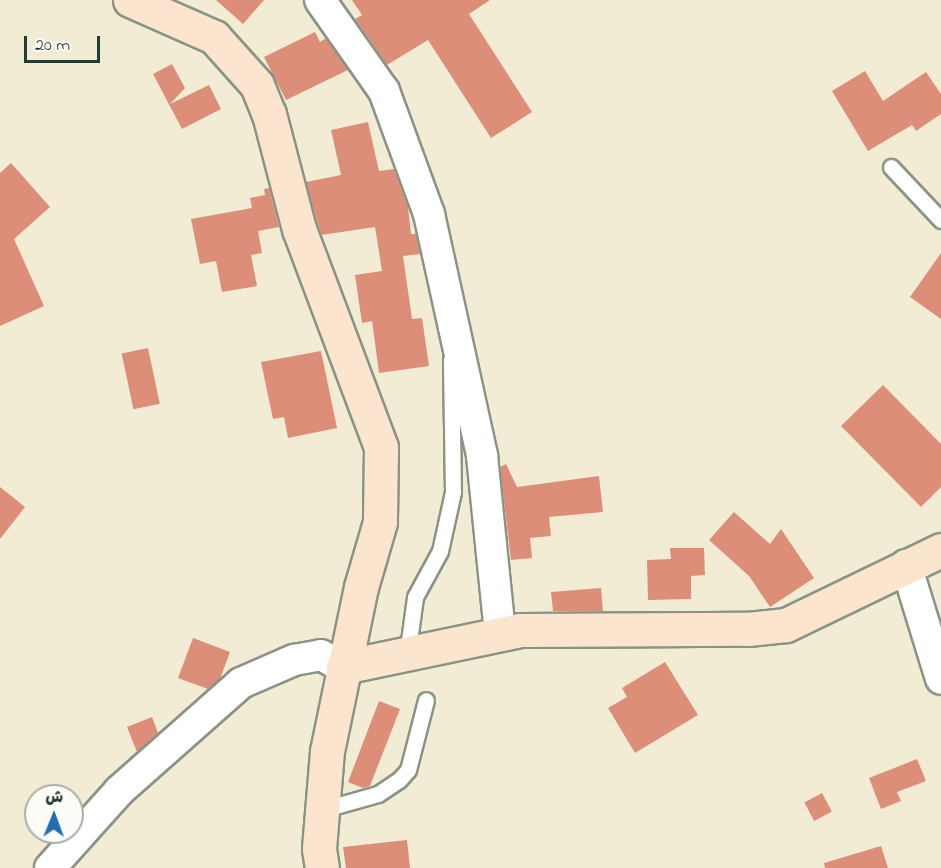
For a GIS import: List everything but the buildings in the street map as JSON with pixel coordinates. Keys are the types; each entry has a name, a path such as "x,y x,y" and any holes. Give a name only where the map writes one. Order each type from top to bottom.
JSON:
{"main road":[{"path":"130,0 214,38 257,85 269,114 303,240 371,412 381,447 380,522 343,667 327,751 321,810 322,868"},
{"path":"343,667 500,632 748,629 786,625 941,550"}],"street":[{"path":"320,0 384,91 429,214 456,346 482,456 500,632"},
{"path":"906,565 941,679"},
{"path":"50,868 119,791 241,683 294,660 321,655 343,667"}],"lane":[{"path":"891,167 941,220"},
{"path":"413,652 409,641 415,597 440,551 453,492 455,447 449,369 456,346"},
{"path":"321,810 378,794 399,780 408,770 426,700"}]}
